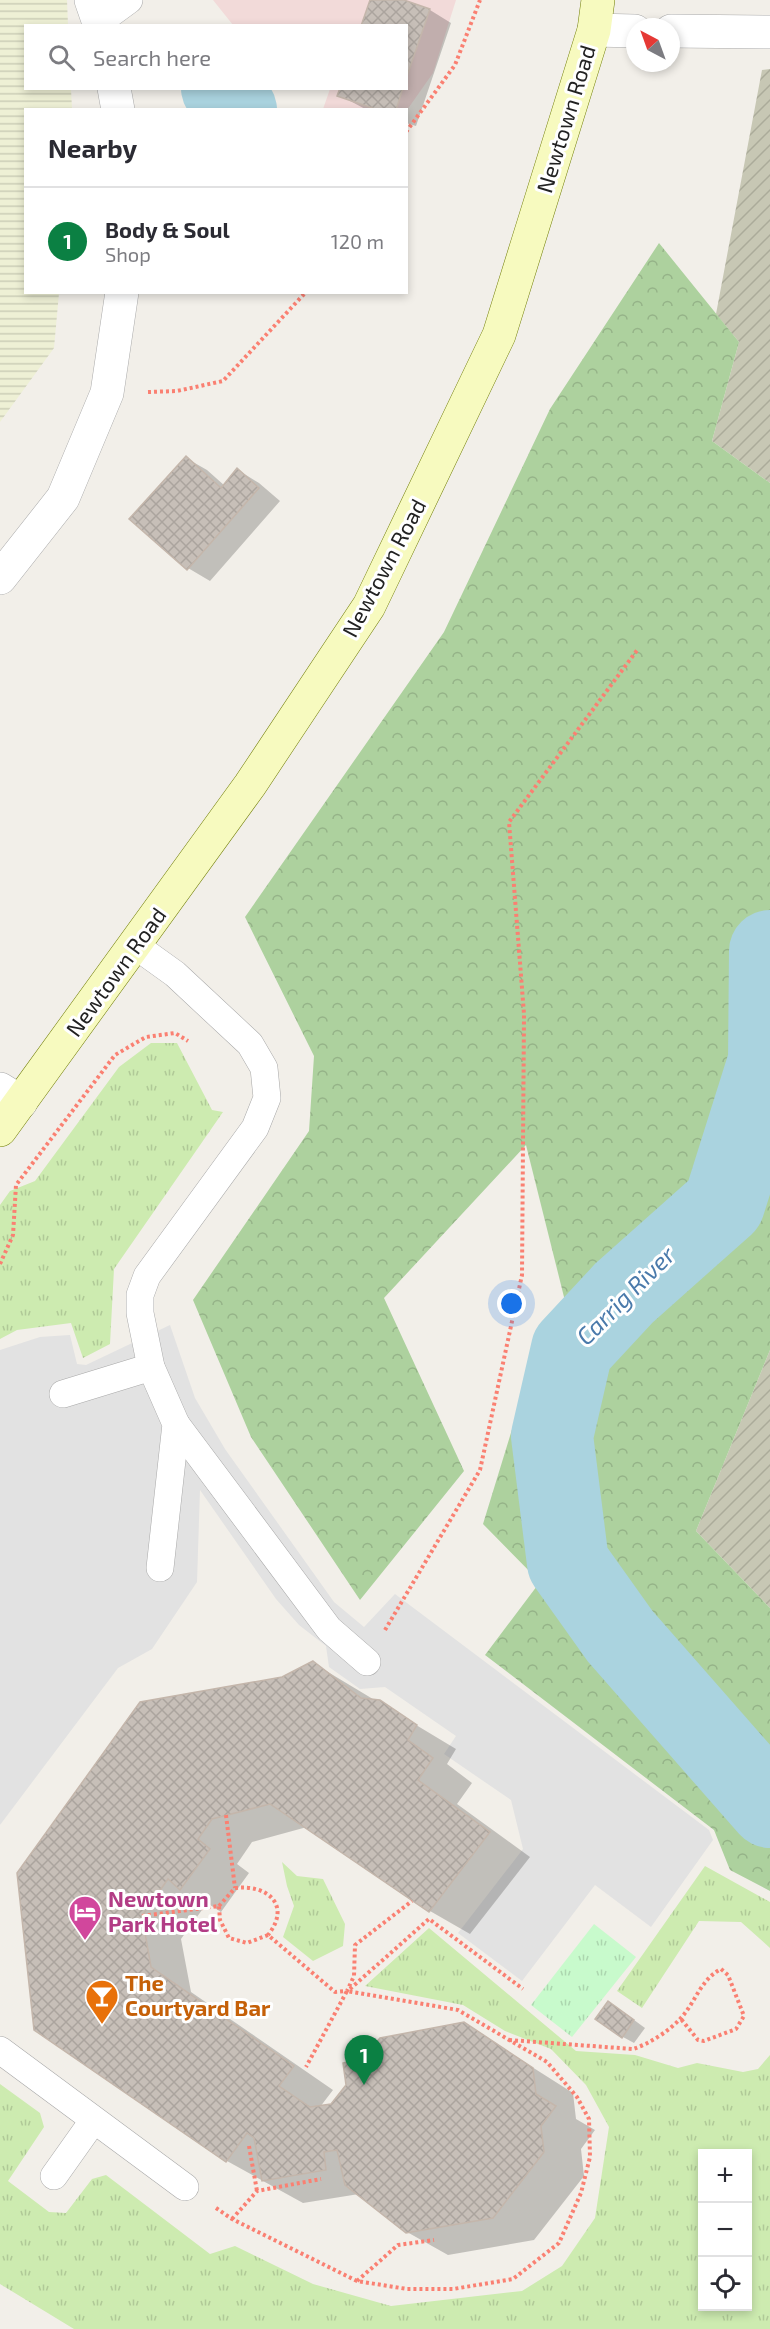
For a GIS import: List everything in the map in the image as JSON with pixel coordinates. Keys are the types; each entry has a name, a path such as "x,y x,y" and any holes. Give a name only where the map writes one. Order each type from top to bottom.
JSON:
{"main road":[{"name":"Newtown Road","path":"0,1131 10,1095 136,946 250,785 369,606 499,335 596,15"}],"street":[{"path":"596,15 626,27"},
{"path":"680,31 770,32"},
{"path":"114,90 118,108"},
{"path":"0,578 63,498 107,393 122,294"}],"lane":[{"path":"97,16 129,0"},
{"path":"136,946 175,974 250,1044 264,1068 267,1098 255,1128 147,1276 140,1295 140,1313 151,1367 176,1424 329,1629 367,1662"},
{"path":"63,1394 151,1367"},
{"path":"160,1568 176,1424"},
{"path":"0,2050 185,2187"},
{"path":"54,2176 93,2121"}],"path":[{"path":"408,129 454,65 480,0"},
{"path":"107,393 177,391 223,381 304,294"},
{"path":"367,1662 480,1470 522,1275 524,1014 509,822 638,650"},
{"path":"0,1264 13,1235 16,1185 115,1055 147,1037 175,1033 193,1044"},
{"path":"226,1815 235,1888"},
{"path":"142,1916 219,1906 235,1888 256,1888 264,1891 275,1902 276,1920 268,1935 247,1943 229,1938 220,1920 219,1906"},
{"path":"306,2067 348,1991 354,1976 355,1945 411,1901"},
{"path":"348,1991 429,1918 523,1989"},
{"path":"268,1935 335,1992 348,1991 458,2010 547,2062 577,2097 589,2119 588,2166 581,2193 559,2243 513,2278 453,2289 407,2289 357,2281 232,2219 257,2191 321,2179"},
{"path":"506,2039 633,2049 644,2045 681,2019 709,1975 721,1969 728,1975 744,2016 736,2029 704,2041 698,2040 681,2019"},
{"path":"249,2146 257,2191"},
{"path":"357,2281 398,2245 434,2240"}],"shaded area":[{"path":"0,0 67,0 68,24 24,24 24,90 71,90 72,108 24,108 24,294 59,294 54,348 0,422"},
{"path":"213,0 456,0 433,73 408,109 323,108 330,90 408,90 408,24 232,24"},
{"path":"770,69 770,483 712,441 739,342 716,314 762,70"},
{"path":"170,1325 195,1398 225,1449 334,1602 364,1627 395,1594 709,1830 713,1840 651,1927 595,1885 522,1981 458,1933 523,1849 511,1800 444,1754 456,1736 385,1687 360,1689 329,1667 326,1646 299,1625 276,1599 200,1490 197,1582 152,1649 118,1668 0,1825 0,1350 40,1337 70,1335 77,1364 86,1365"},
{"path":"770,1350 770,1608 696,1531"}],"green space":[{"path":"659,243 739,342 712,441 770,483 770,1350 696,1531 770,1608 770,1891 730,1870 714,1830 485,1655 540,1582 483,1524 521,1400 566,1305 526,1145 384,1298 464,1471 360,1600 251,1437 193,1300 309,1131 314,1056 245,917 444,632 550,409"},
{"path":"151,1043 177,1043 212,1110 223,1112 114,1269 110,1344 83,1358 71,1323 17,1330 0,1339 0,1205 10,1191 35,1181 119,1067"},
{"path":"282,1862 297,1876 323,1879 345,1924 343,1946 313,1961 283,1937 294,1906"},
{"path":"705,1866 770,1902 770,1948 741,1922 699,1921 642,2008 617,1991"},
{"path":"594,1924 636,1957 572,2037 531,2005"},
{"path":"429,1928 576,2051 635,2055 678,2068 697,2063 743,2072 758,2069 770,2055 770,2329 74,2329 0,2284 0,2084 40,2113 44,2127 8,2181 49,2212 66,2213 92,2179 106,2175 210,2254 235,2246 313,2284 391,2306 522,2291 562,2266 595,2218 609,2127 586,2085 551,2049 505,2031 463,2005 365,1986"}],"building":[{"path":"370,0 404,0 430,9 408,73 408,24 362,24"},
{"path":"339,90 402,90 397,108 372,108 337,96"},
{"path":"186,456 221,488 237,468 259,488 187,570 129,519"},
{"name":"Newtown Park Hotel","path":"313,1661 361,1698 380,1700 417,1725 408,1740 433,1758 418,1780 490,1832 429,1912 270,1804 212,1819 198,1839 210,1849 180,1890 168,1879 142,1916 151,1967 294,2066 279,2086 310,2107 331,2104 346,2085 343,2063 363,2058 380,2038 464,2022 533,2068 536,2094 556,2106 541,2126 544,2152 493,2218 406,2233 345,2185 337,2150 324,2152 326,2170 262,2181 254,2138 247,2133 226,2162 34,2030 17,1873 140,1702 282,1677"},
{"path":"608,2001 634,2020 622,2038 595,2019"}],"waterway":[{"name":"Carrig River","path":"223,90 235,108"},
{"name":"Carrig River","path":"770,951 769,1061 724,1204 624,1293 572,1349 552,1436 568,1563 620,1636 770,1807"}],"place":[{"name":"Newtown Park Hotel","path":"85,1941"},
{"name":"The Courtyard Bar","path":"102,2025"},
{"name":"Body & Soul","path":"364,2085"}]}
